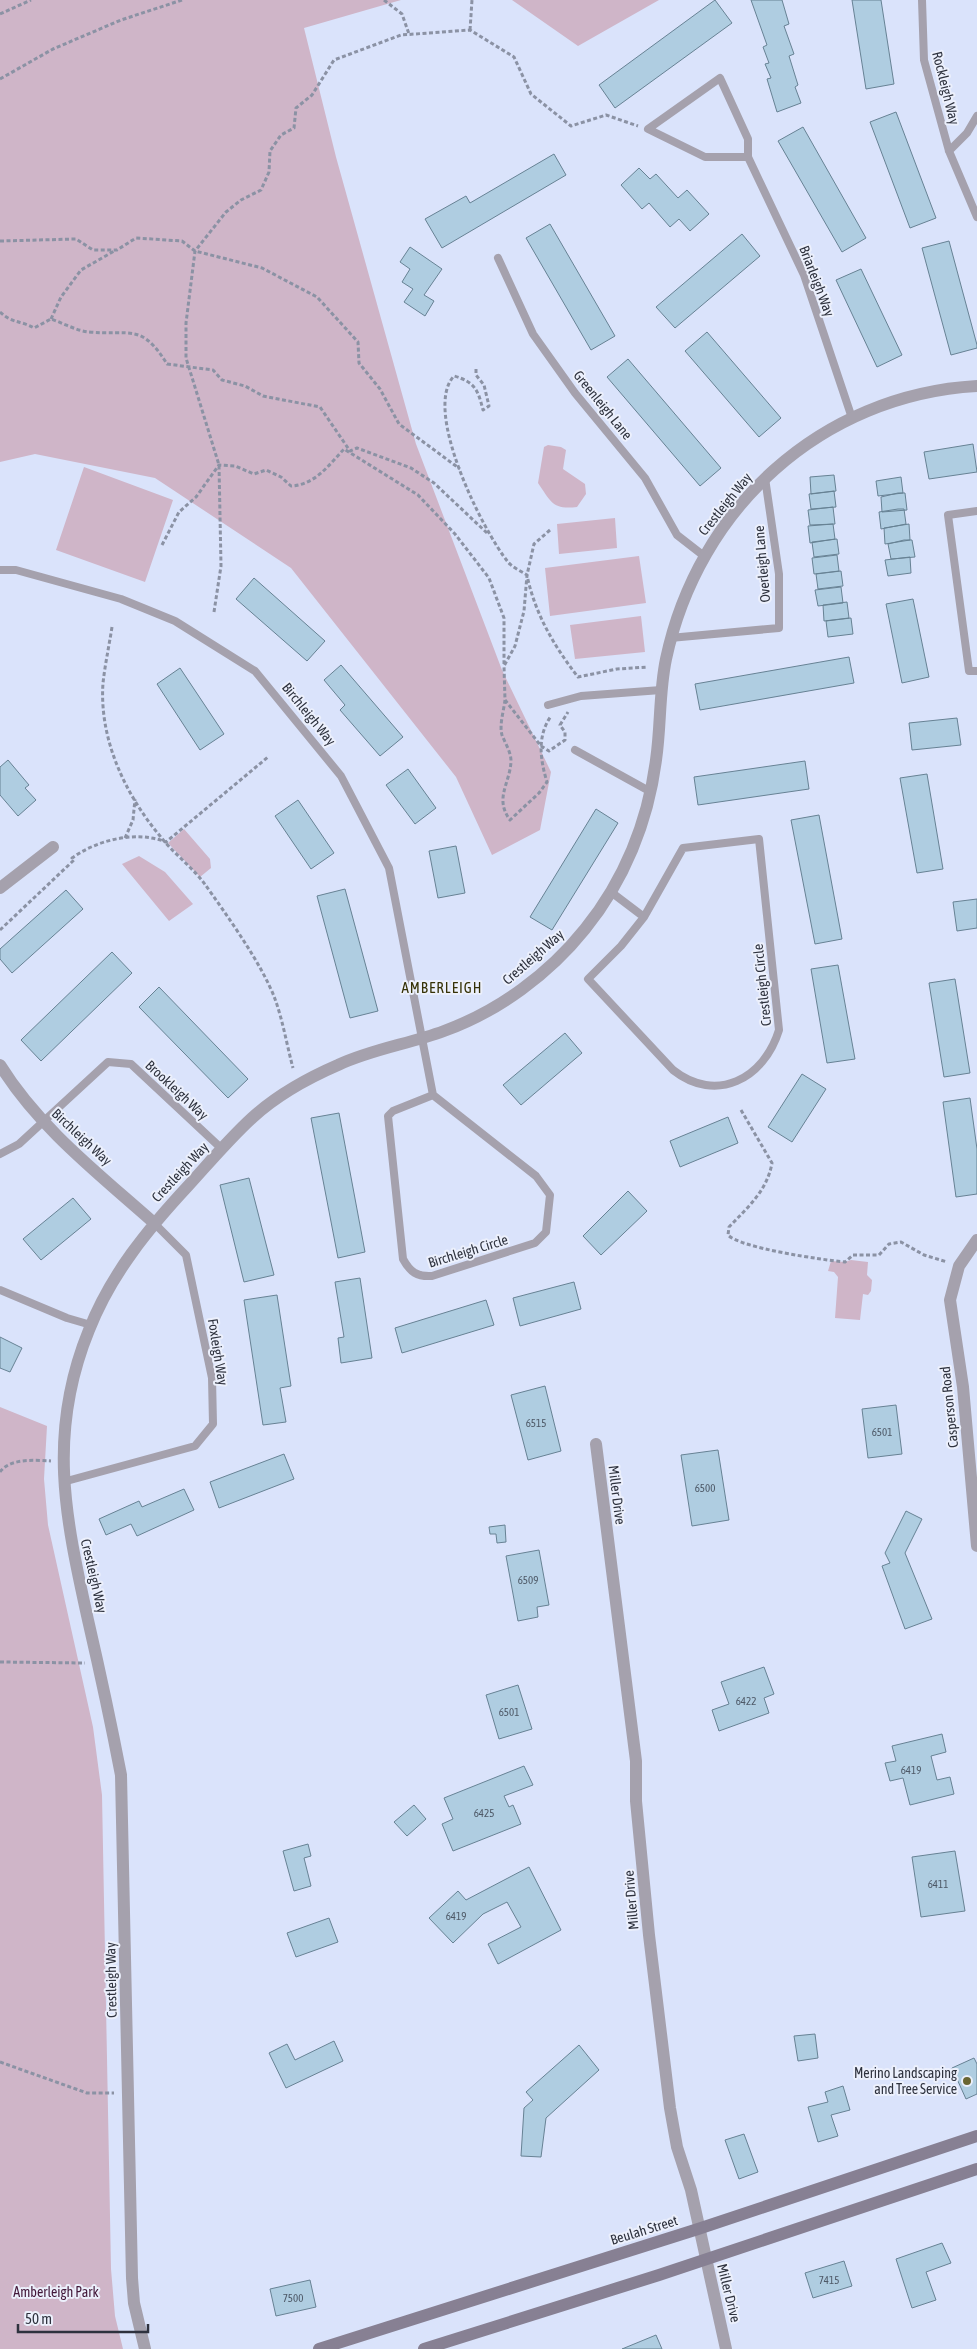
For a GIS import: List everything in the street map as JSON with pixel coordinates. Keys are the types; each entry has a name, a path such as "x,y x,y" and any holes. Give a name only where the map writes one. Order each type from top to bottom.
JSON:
{"main road":[{"name":"Beulah Street","path":"319,2349 698,2229 977,2136"},
{"path":"424,2349 977,2169"}],"street":[{"name":"Crestleigh Way","path":"145,2349 134,2303 132,2278 121,1775 69,1535 63,1482 64,1432 68,1398 76,1365 90,1325 125,1260 154,1223 253,1117 280,1096 310,1078 343,1062 464,1024 485,1013 535,979 561,956 584,931 611,892 634,845 651,792 657,759 661,690 670,638 684,598 716,536 736,510 765,478 793,454 821,435 852,418 883,405 921,394 977,386"},
{"path":"0,888 53,847"},
{"name":"Birchleigh Way","path":"0,1065 13,1086 42,1121 154,1223"},
{"path":"959,1266 977,1240"},
{"name":"Casperson Road","path":"959,1266 950,1307 963,1387 977,1546"},
{"name":"Miller Drive","path":"596,1444 636,1761 636,1801 647,1916 670,2108 677,2147 691,2190 698,2229 726,2349"}],"lane":[{"name":"Rockleigh Way","path":"922,0 924,60 949,151 977,217"},
{"name":"Briarleigh Way","path":"648,129 720,78 748,139 748,157 804,275 852,418"},
{"name":"Rockleigh Way","path":"949,151 967,132 977,116"},
{"path":"648,129 705,158 748,157"},
{"name":"Greenleigh Lane","path":"498,258 533,334 575,393 645,478 677,535 704,556"},
{"name":"Overleigh Lane","path":"670,638 779,628 779,574 765,478"},
{"path":"977,511 948,515 969,671 977,671"},
{"name":"Birchleigh Way","path":"0,570 16,570 121,600 166,617 255,671 341,776 389,868 421,1038"},
{"path":"548,705 581,696 661,690"},
{"path":"576,750 651,792"},
{"name":"Crestleigh Circle","path":"759,839 779,1030 768,1057 753,1072 737,1081 720,1085 700,1085 684,1080 588,979 621,946 644,917 684,848 759,839"},
{"path":"611,892 644,917"},
{"path":"421,1038 433,1095"},
{"name":"Brookleigh Way","path":"0,1154 19,1144 108,1062 130,1064 222,1149"},
{"name":"Birchleigh Circle","path":"433,1095 536,1176 550,1195 546,1232 535,1243 432,1276 422,1277 414,1274 403,1259 388,1116 393,1111 433,1095"},
{"name":"Foxleigh Way","path":"63,1482 195,1446 213,1424 212,1378 186,1256 154,1223"},
{"path":"0,1290 67,1318 90,1325"}],"path":[{"path":"0,14 31,0"},
{"path":"0,79 53,49 121,20 182,0"},
{"path":"384,0 402,14 409,34"},
{"path":"470,30 472,0"},
{"path":"214,612 221,566 219,465 187,368 186,323 195,251 226,212 241,200 261,190 269,172 270,151 281,135 294,128 296,108 312,95 334,60 409,34 470,30 514,57 531,94 571,126 606,115 648,129"},
{"path":"0,312 10,321 25,323 34,328 52,319 61,297 81,270 136,238 182,241 195,251 262,268 317,297 358,342 359,363 380,389 399,424 460,469"},
{"path":"0,241 76,239 93,250 117,250"},
{"path":"52,319 88,332 127,332 147,339 166,364 214,370 222,380 245,386 263,396 320,407 350,451"},
{"path":"476,369 476,375 484,385 490,406 483,410 478,390 464,379 454,376 448,383 444,402 446,427 460,469 487,533"},
{"path":"350,451 357,448 411,468 434,483 487,533 510,565 527,575 538,616 578,677 616,669 648,667"},
{"path":"219,465 235,466 254,474 266,470 281,477 291,486 298,486 318,476 344,449 418,495 455,534 489,578 504,618 505,700 501,732 511,758 509,776 502,797 503,811 510,820 539,793 547,782 541,761 541,746 544,726 554,712"},
{"path":"162,545 179,512 196,497 219,465"},
{"path":"504,666 515,646 520,629 524,611 527,575 534,544 550,530"},
{"path":"112,627 103,684 107,736 118,768 135,799 166,842 202,880 266,982 275,999 293,1068"},
{"path":"505,700 541,746 549,751 565,740 564,732 560,725 568,712 565,708"},
{"path":"166,842 268,757"},
{"path":"124,838 133,820 135,799"},
{"path":"0,930 74,860 72,858 83,850 124,838 154,838 166,842"},
{"path":"741,1110 772,1163 767,1182 759,1195 729,1226 728,1235 732,1239 757,1247 844,1262 853,1255 879,1254 889,1244 901,1242 924,1255 959,1266"},
{"path":"0,1472 3,1468 31,1460 59,1462"},
{"path":"0,1662 98,1664"},
{"path":"0,2062 87,2093 128,2093"}],"green space":[{"path":"0,0 401,0 304,28 336,157 416,444 502,670 551,772 540,830 492,855 456,777 291,568 155,478 35,454 0,462"},
{"path":"512,0 659,0 578,46"},
{"path":"548,445 561,447 566,450 563,469 585,484 586,494 577,507 563,507 553,503 538,483 544,447"},
{"path":"84,467 173,500 145,582 56,550"},
{"path":"615,518 617,548 559,554 557,524"},
{"path":"639,556 646,603 550,616 545,568"},
{"path":"641,616 645,652 575,659 570,625"},
{"path":"184,829 210,859 211,868 200,877 168,843"},
{"path":"139,856 165,872 193,904 169,921 122,864"},
{"path":"851,1260 868,1262 867,1275 872,1280 871,1291 868,1295 863,1294 860,1320 835,1318 838,1277 834,1272 828,1271 831,1261 845,1262"},
{"name":"Amberleigh Park","path":"0,1407 47,1426 44,1479 48,1525 93,1727 102,1795 111,2269 115,2316 123,2349 0,2349"}],"building":[{"path":"715,0 732,23 615,108 599,85"},
{"path":"751,0 782,0 789,24 784,26 794,54 789,56 798,85 795,87 801,103 777,112 767,79 771,78 765,64 769,63 763,47 767,45"},
{"path":"852,0 881,0 894,84 866,89"},
{"path":"896,112 936,218 910,228 870,122"},
{"path":"803,127 866,238 842,252 778,141"},
{"path":"554,154 566,175 442,248 425,219 466,196 470,203"},
{"path":"639,168 650,179 656,174 678,198 687,190 709,214 690,231 679,219 670,227 649,203 642,209 621,185"},
{"path":"550,224 615,336 591,350 526,238"},
{"path":"742,234 760,256 675,328 656,307"},
{"path":"949,241 977,345 977,348 951,355 922,248"},
{"path":"410,247 442,269 424,295 434,301 425,316 404,302 413,289 402,282 410,269 400,262"},
{"path":"861,269 902,355 877,367 836,280"},
{"path":"707,332 781,418 759,437 685,351"},
{"path":"628,359 721,468 700,486 607,377"},
{"path":"973,444 977,472 929,479 924,452"},
{"path":"834,475 836,491 811,494 810,477"},
{"path":"901,477 903,493 878,496 876,481"},
{"path":"834,491 836,507 811,509 809,494"},
{"path":"905,493 907,510 882,512 881,497"},
{"path":"833,507 835,524 810,525 808,510"},
{"path":"904,509 906,524 881,529 879,512"},
{"path":"833,524 835,539 810,543 808,526"},
{"path":"909,524 910,540 885,544 884,528"},
{"path":"837,539 839,554 814,557 812,542"},
{"path":"912,540 915,557 891,559 888,544"},
{"path":"837,555 839,571 814,574 812,558"},
{"path":"910,557 911,573 888,576 885,560"},
{"path":"841,571 843,586 818,589 816,574"},
{"path":"254,578 325,641 307,661 236,599"},
{"path":"841,587 843,603 818,606 815,590"},
{"path":"913,599 929,677 902,683 886,604"},
{"path":"847,602 849,618 824,621 823,605"},
{"path":"851,618 853,634 828,637 826,621"},
{"path":"849,657 854,683 700,710 695,684"},
{"path":"341,665 403,737 380,756 340,710 345,705 324,680"},
{"path":"180,668 224,734 200,750 157,684"},
{"path":"957,718 961,745 912,750 909,723"},
{"path":"8,760 29,785 25,788 36,800 18,816 0,795 0,767"},
{"path":"805,761 809,789 698,805 694,777"},
{"path":"408,769 436,808 415,824 386,785"},
{"path":"927,774 943,869 917,873 900,778"},
{"path":"298,800 334,853 311,869 275,816"},
{"path":"596,809 618,823 552,930 530,917"},
{"path":"819,815 842,939 815,944 791,820"},
{"path":"456,846 465,893 438,898 429,851"},
{"path":"345,889 378,1011 350,1018 317,896"},
{"path":"66,890 83,909 12,973 0,959 0,949"},
{"path":"977,899 977,928 957,931 953,902"},
{"path":"112,952 132,973 41,1061 21,1040"},
{"path":"838,965 855,1059 827,1063 811,969"},
{"path":"955,979 970,1073 944,1077 929,983"},
{"path":"159,987 248,1079 228,1098 139,1007"},
{"path":"565,1033 582,1053 521,1105 503,1085"},
{"path":"802,1074 826,1089 792,1142 768,1127"},
{"path":"970,1098 977,1149 977,1194 956,1197 943,1102"},
{"path":"339,1113 365,1252 338,1258 311,1118"},
{"path":"728,1117 738,1143 680,1167 670,1141"},
{"path":"249,1178 274,1275 244,1282 220,1185"},
{"path":"628,1191 647,1211 601,1255 583,1236"},
{"path":"73,1198 91,1219 41,1260 23,1239"},
{"path":"360,1278 372,1358 341,1363 338,1338 344,1337 335,1282"},
{"path":"574,1282 581,1309 520,1326 513,1298"},
{"path":"277,1295 291,1386 280,1388 286,1422 263,1425 244,1300"},
{"path":"486,1300 494,1325 402,1353 395,1328"},
{"path":"0,1337 22,1348 10,1372 0,1368"},
{"path":"545,1386 561,1451 528,1460 511,1395"},
{"path":"896,1405 902,1454 868,1458 862,1409"},
{"path":"718,1450 729,1520 692,1526 681,1455"},
{"path":"284,1454 294,1479 219,1508 210,1482"},
{"path":"184,1489 194,1510 137,1536 131,1524 106,1535 99,1519 139,1501 142,1507"},
{"path":"906,1511 922,1519 905,1553 932,1619 905,1629 882,1566 890,1563 885,1553"},
{"path":"505,1525 506,1542 497,1543 496,1534 490,1534 489,1527"},
{"path":"539,1550 549,1605 537,1607 538,1617 518,1621 506,1556"},
{"path":"764,1667 774,1694 764,1698 769,1713 719,1731 712,1710 729,1704 721,1682"},
{"path":"518,1685 532,1729 499,1739 486,1695"},
{"path":"942,1734 946,1752 931,1756 937,1780 950,1777 954,1794 910,1805 903,1778 890,1781 885,1763 896,1761 892,1746"},
{"path":"524,1766 533,1785 504,1796 509,1807 513,1805 521,1824 453,1851 442,1824 453,1819 444,1798"},
{"path":"414,1805 426,1819 407,1836 394,1822"},
{"path":"308,1844 311,1856 304,1858 311,1886 294,1891 283,1851"},
{"path":"955,1851 965,1911 921,1917 912,1857"},
{"path":"529,1867 561,1930 498,1964 488,1944 521,1927 507,1902 483,1914 453,1943 429,1918 458,1891 466,1900"},
{"path":"329,1918 338,1942 296,1957 287,1933"},
{"path":"815,2034 818,2058 798,2061 794,2036"},
{"path":"334,2041 343,2061 286,2088 269,2053 287,2044 295,2060"},
{"path":"579,2045 599,2070 546,2118 541,2157 521,2156 524,2108 533,2100 526,2092"},
{"name":"Merino Landscaping and Tree Service","path":"974,2058 977,2064 977,2094 966,2099 952,2068"},
{"path":"843,2086 850,2110 831,2115 838,2136 818,2142 808,2107 828,2102 825,2092"},
{"path":"744,2134 758,2172 739,2179 725,2140"},
{"path":"942,2243 951,2263 926,2272 936,2300 912,2308 896,2259"},
{"path":"844,2261 852,2286 813,2298 805,2273"},
{"path":"310,2280 316,2307 276,2316 270,2289"},
{"path":"656,2335 662,2349 622,2349"}],"place":[{"name":"Merino Landscaping and Tree Service","path":"967,2081"}],"district":[{"name":"AMBERLEIGH","path":"442,988"}]}
